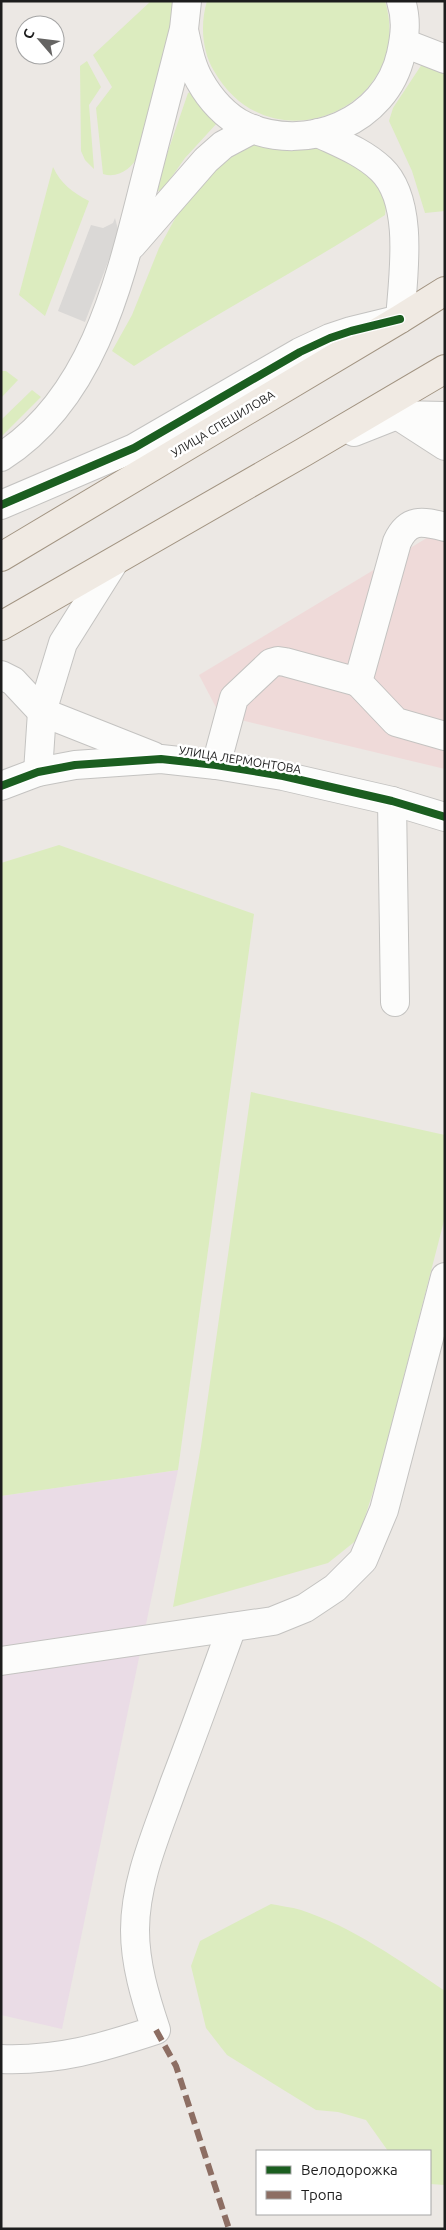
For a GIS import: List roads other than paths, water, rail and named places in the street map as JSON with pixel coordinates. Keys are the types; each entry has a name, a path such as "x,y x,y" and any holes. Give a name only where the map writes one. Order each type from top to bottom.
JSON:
{"main road":[{"name":"УЛИЦА СПЕШИЛОВА","path":"1,557 400,319 445,290"},
{"path":"1,626 445,369"}],"street":[{"path":"1,457 30,436 46,420 75,380 99,332 128,250 184,29 187,1"},
{"path":"184,29 190,58 199,80 212,99 227,115 253,129 287,137 330,131 351,122 371,107 384,94 394,78 404,43 406,26 401,1"},
{"path":"404,43 445,59"},
{"path":"128,250 206,160 223,144 253,129"},
{"path":"1,504 134,448 300,352 330,338 400,319 404,268 402,218 398,196 392,182 381,169 363,155 318,133"},
{"path":"304,452 397,415 445,416"},
{"path":"397,415 445,446"},
{"path":"358,682 397,542 403,530 415,523 431,524 445,528"},
{"path":"38,772 42,712 63,643 114,562"},
{"path":"216,765 234,698 271,663 278,661 358,682 396,722 445,736"},
{"path":"1,675 12,681 42,712 161,759"},
{"name":"УЛИЦА ЛЕРМОНТОВА","path":"1,786 38,772 75,765 161,759 216,765 283,776 445,816"},
{"path":"392,802 395,1002"},
{"path":"1,1661 273,1621 306,1608 335,1588 363,1560 384,1510 445,1277"},
{"path":"1,2059 34,2060 69,2055 98,2049 156,2030 146,2000 139,1968 135,1929 139,1898 158,1829 232,1627"}]}
